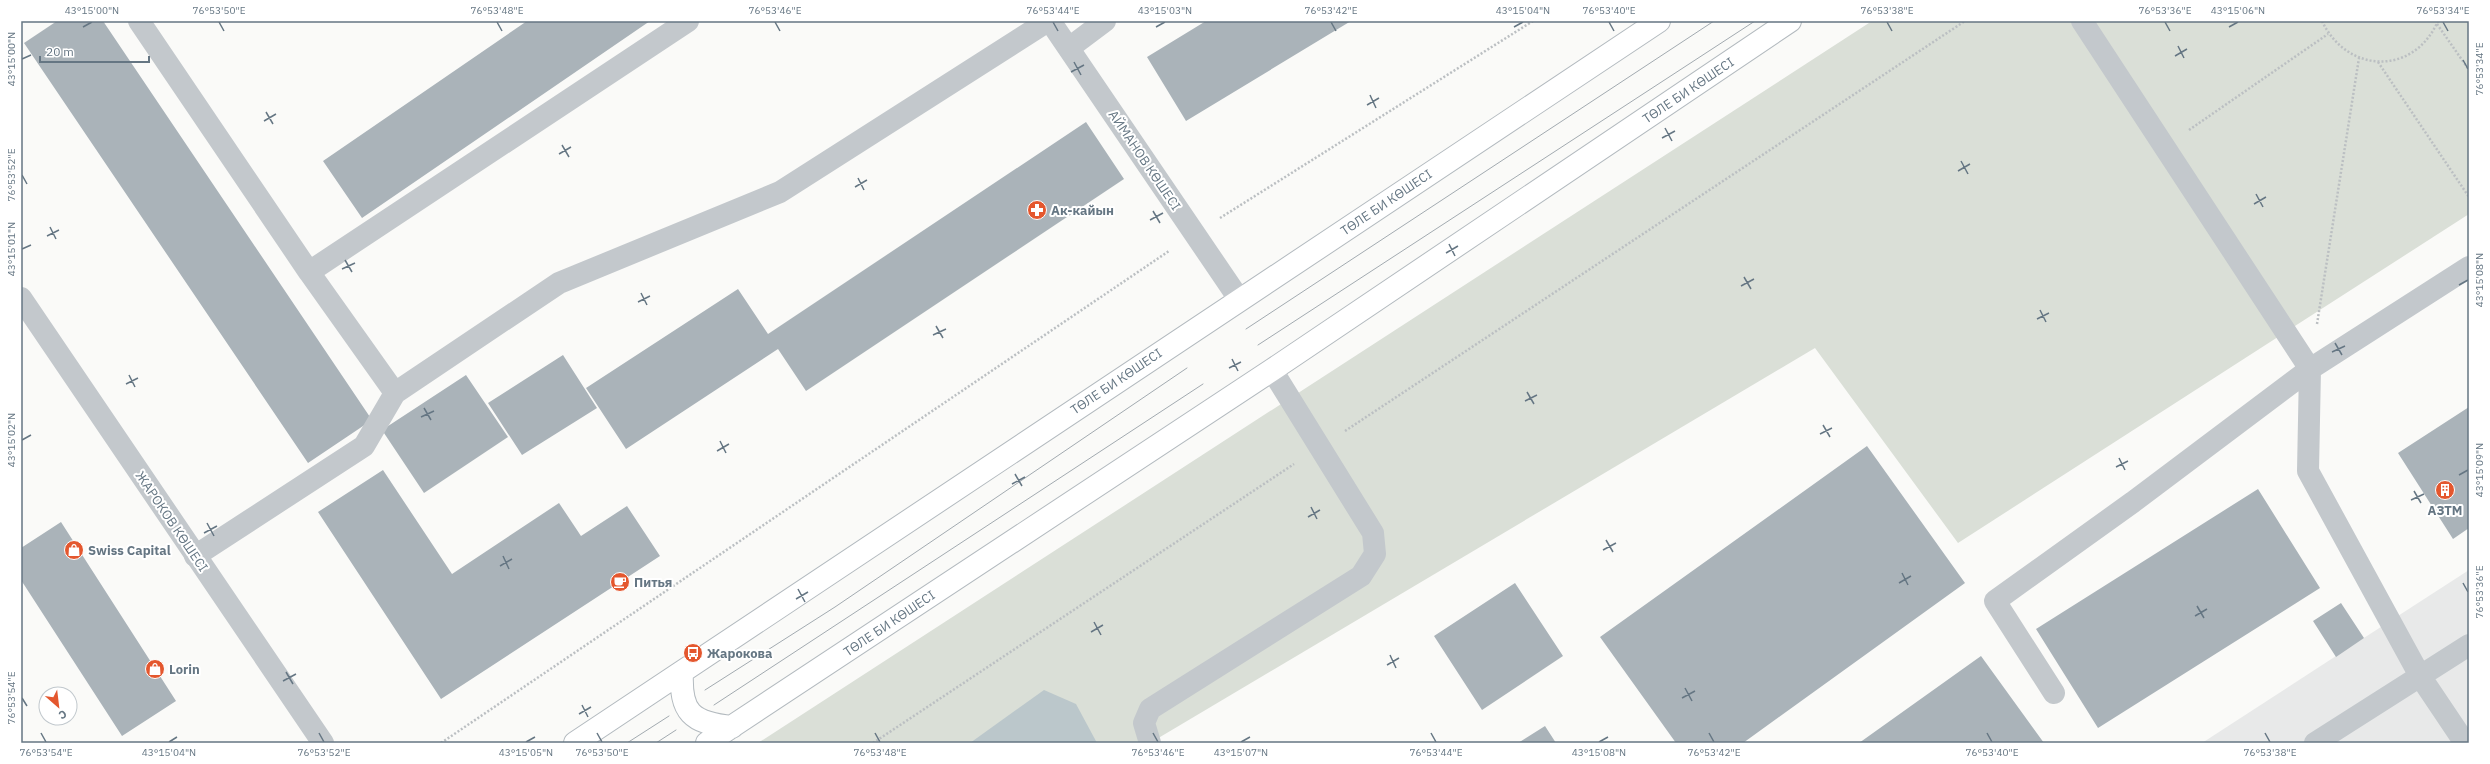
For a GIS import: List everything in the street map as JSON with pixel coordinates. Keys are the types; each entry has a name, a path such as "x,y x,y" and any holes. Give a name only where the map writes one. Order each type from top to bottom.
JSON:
{"main road":[{"name":"ТӨЛЕ БИ КӨШЕСІ","path":"575,743 1239,299 1659,21"},
{"name":"ТӨЛЕ БИ КӨШЕСІ","path":"707,743 1272,370 1790,21"},
{"path":"682,672 681,694 685,706 697,718 711,725 732,727"}],"street":[{"path":"139,21 309,272 396,393"},
{"path":"309,272 688,21"},
{"path":"196,556 364,446 396,393 559,283 780,192 1049,21"},
{"name":"АЙМАНОВ КӨШЕСІ","path":"1049,21 1069,48 1239,299"},
{"path":"1069,48 1106,21"},
{"path":"2082,21 2310,368 2308,471 2420,676 2466,743"},
{"path":"2054,693 1995,601 2133,502 2310,368 2469,267"},
{"name":"ЖАРОКОВ КӨШЕСІ","path":"21,298 324,743"},
{"path":"1150,743 1144,723 1150,709 1361,576 1375,554 1373,533 1272,370"},
{"path":"2315,743 2469,645"}],"path":[{"path":"441,743 1195,234 1532,21"},
{"path":"873,743 1965,21"},
{"path":"2322,21 2328,34 2342,48 2359,58 2378,62 2398,59 2415,51 2431,36 2438,22"},
{"path":"2438,22 2469,70"},
{"path":"2164,147 2328,34"},
{"path":"2310,368 2359,58"},
{"path":"2378,62 2469,197"}],"shaded area":[{"path":"1872,21 2469,21 2469,214 1958,543 1815,348 1150,743 758,743"},
{"path":"2469,570 2469,743 2202,743 2336,656"},
{"path":"1044,690 1076,704 1097,743 970,743"}],"building":[{"path":"57,21 103,21 372,420 308,463 24,43"},
{"path":"527,21 650,21 362,218 323,161"},
{"path":"1206,21 1351,21 1186,121 1147,57"},
{"path":"1086,122 1124,179 806,391 778,349 626,449 586,388 738,289 768,334"},
{"path":"563,355 597,408 522,455 488,403"},
{"path":"466,375 508,437 424,493 382,430"},
{"name":"АЗТМ","path":"2469,407 2469,528 2453,539 2398,453"},
{"path":"1867,446 1965,583 1743,743 1676,743 1600,637"},
{"path":"383,470 452,574 559,503 581,536 627,506 660,556 441,699 318,512"},
{"path":"2258,489 2320,588 2098,728 2036,629"},
{"path":"61,522 176,701 122,736 21,580 21,548"},
{"path":"1515,583 1563,656 1482,710 1434,636"},
{"path":"2341,603 2364,638 2336,657 2313,621"},
{"path":"1981,656 2044,743 1859,743"},
{"path":"1545,726 1556,743 1518,743"}],"tram line":[{"path":"1246,329 1714,21"},
{"path":"1258,345 1755,21"},
{"path":"705,690 835,607 1187,368"},
{"path":"714,705 1203,384"},
{"path":"627,743 669,716"},
{"path":"656,743 676,730"}],"place":[{"name":"Ак-кайын","path":"1037,210"},
{"name":"АЗТМ","path":"2445,490"},
{"name":"Swiss Capital","path":"74,550"},
{"name":"Питья","path":"620,582"},
{"name":"Жарокова","path":"693,653"},
{"name":"Lorin","path":"155,669"}]}
